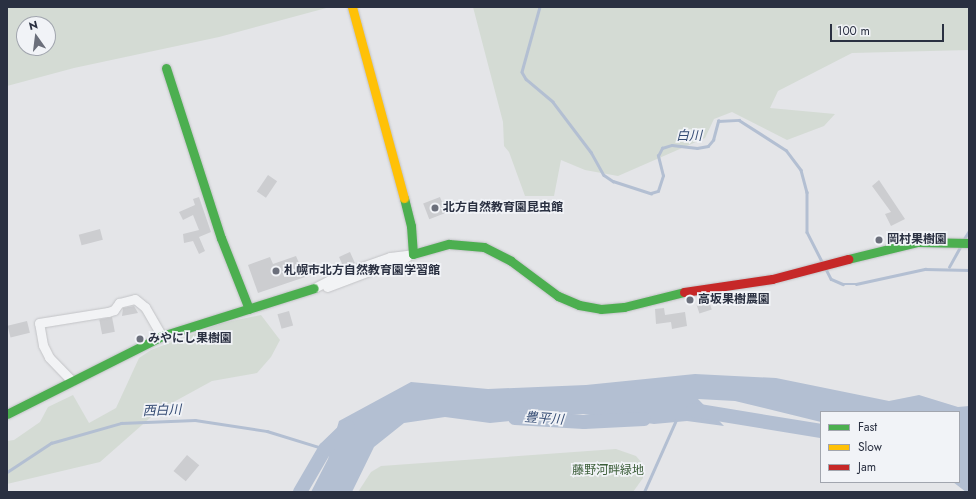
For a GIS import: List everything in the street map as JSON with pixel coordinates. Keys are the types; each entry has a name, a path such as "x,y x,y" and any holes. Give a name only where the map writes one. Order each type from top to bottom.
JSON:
{"street":[{"path":"352,7 411,226 414,254"},
{"path":"166,68 218,232 249,309"},
{"path":"7,414 162,336 314,288 342,274 390,256 414,254 449,244 484,248 512,261 558,296 578,305 601,309 624,307 664,295 772,279 917,242 969,243"},
{"path":"72,381 49,357 43,345 39,323 108,312 114,310 120,303 135,299 144,307 162,336"}],"green space":[{"path":"7,7 330,7 219,37 74,68 7,86"},
{"path":"473,7 969,7 969,50 852,53 778,91 770,108 835,114 824,126 787,140 732,112 714,119 705,138 618,176 585,170 561,160 554,196 525,196 509,152 504,146 503,122"},
{"path":"261,315 280,340 271,357 257,373 212,381 159,410 100,462 7,484 7,441 14,440 40,422 48,407 73,395 89,423 116,408 139,358 151,350 222,323"},
{"name":"藤野河畔緑地","path":"616,449 636,456 642,463 643,478 633,492 358,492 371,472 381,466"}],"water":[{"path":"695,374 776,378 889,401 919,395 958,407 969,406 969,491 966,492 954,483 960,483 960,411 820,411 820,422 735,401 698,399 724,426 687,421 654,424 583,414 490,423 445,417 404,423 374,447 352,492 311,492 328,459 339,421 411,382 488,389 586,385"}],"building":[{"path":"268,175 277,181 266,198 257,192"},
{"path":"879,180 905,219 891,226 885,214 891,212 872,186"},
{"path":"199,197 211,232 199,237 205,251 199,254 193,241 184,243 183,234 199,230 193,215 183,220 179,212 195,205 193,199"},
{"name":"北方自然教育園昆虫館","path":"440,197 446,213 429,219 423,203"},
{"path":"100,229 103,240 82,245 79,235"},
{"path":"350,252 355,263 344,268 339,257"},
{"name":"札幌市北方自然教育園学習館","path":"296,256 305,277 258,293 248,265 270,257 273,264"},
{"path":"709,301 712,310 699,314 697,305"},
{"path":"134,306 138,313 122,316 123,308"},
{"path":"664,308 665,315 685,312 687,326 672,329 671,322 656,324 655,309"},
{"path":"289,311 293,325 282,329 277,314"},
{"path":"112,317 115,332 102,334 99,319"},
{"path":"27,321 30,333 10,337 8,326"},
{"path":"187,455 199,465 186,481 174,471"}],"waterway":[{"name":"白川","path":"540,7 522,72 526,79 553,102 591,152 604,175 613,181 651,193 658,191 663,176 658,156 662,148 672,145 697,148 708,146 713,140 718,121 739,120 786,150 801,170 807,192 807,232 822,261"},
{"path":"964,239 969,231"},
{"path":"949,267 960,247"},
{"name":"白川","path":"826,269 831,279 843,284 856,284 925,269 969,270"},
{"name":"豊平川","path":"693,410 820,431"},
{"name":"豊平川","path":"515,418 584,422 644,419"},
{"name":"西白川","path":"7,472 51,443 121,423 195,420 267,431 325,449"},
{"path":"644,492 676,420"},
{"name":"豊平川","path":"300,492 325,449 348,427"}],"traffic: fast":[{"path":"166,68 221,238 249,309"},
{"path":"404,198 411,226 413,254 449,244 484,247 511,261 558,296 579,305 601,309 624,307 684,292"},
{"path":"848,259 917,242 969,243"},
{"path":"7,414 162,336 314,288"}],"traffic: slow":[{"path":"352,7 404,198"}],"traffic: jam":[{"path":"684,292 772,279 848,259"}],"place":[{"name":"北方自然教育園昆虫館","path":"435,208"},
{"name":"岡村果樹園","path":"879,240"},
{"name":"札幌市北方自然教育園学習館","path":"276,271"},
{"name":"高坂果樹農園","path":"690,300"},
{"name":"みやにし果樹園","path":"140,339"}]}
